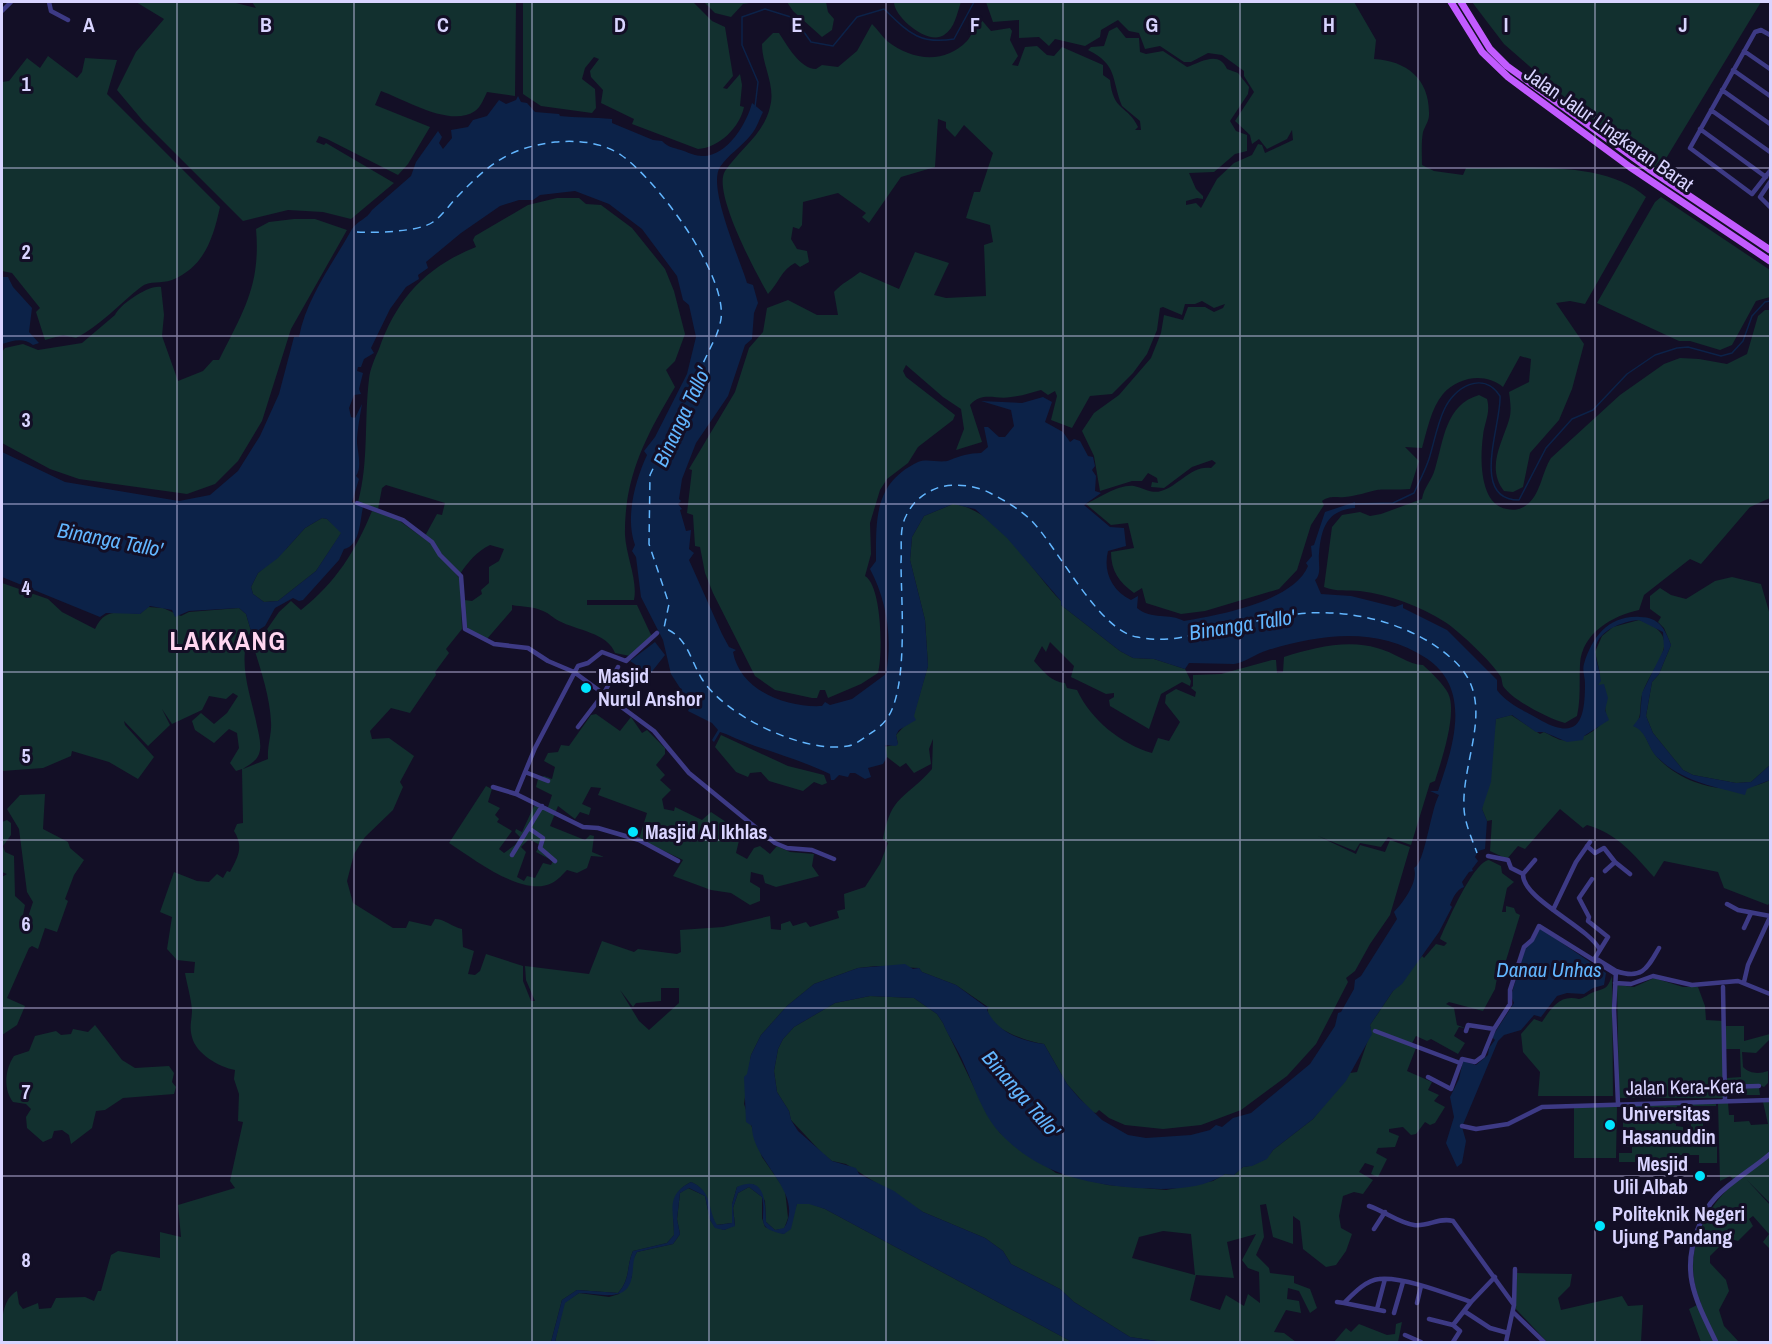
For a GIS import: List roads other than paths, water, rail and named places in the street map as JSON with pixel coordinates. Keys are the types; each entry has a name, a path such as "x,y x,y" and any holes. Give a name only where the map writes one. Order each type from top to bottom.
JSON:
{"main road":[{"name":"Jalan Jalur Lingkaran Barat","path":"1451,2 1482,52 1508,77 1630,167 1770,261"},
{"name":"Jalan Jalur Lingkaran Barat","path":"1461,2 1490,49 1507,66 1649,170 1770,250"},
{"path":"1744,243 1748,235"}],"street":[{"path":"2,10 11,2"},
{"path":"49,2 51,11 68,20"},
{"path":"1770,35 1757,30 1690,148 1752,194 1770,171"},
{"path":"1744,51 1770,69"},
{"path":"1733,70 1770,96"},
{"path":"1722,90 1770,124"},
{"path":"1711,110 1770,152"},
{"path":"1700,129 1766,177"},
{"path":"1770,182 1760,197 1770,207"},
{"path":"357,503 403,520 432,542 440,555 461,576 465,629 494,644 528,648 548,661 574,672 654,731 689,773 775,843 787,848 812,850 834,859"},
{"path":"516,794 574,672 580,665 588,663 602,652 626,661 657,633"},
{"path":"578,727 604,693 618,667"},
{"path":"525,772 548,781"},
{"path":"493,787 516,794 583,827 598,828 639,840 678,861"},
{"path":"512,855 542,806"},
{"path":"530,829 543,838 540,848 555,861"},
{"path":"1553,910 1588,844 1595,853 1604,848 1615,862 1630,874"},
{"path":"1488,856 1508,860 1511,868 1523,874"},
{"path":"1535,860 1523,874 1524,884 1528,890 1592,938 1600,950"},
{"path":"1605,872 1615,862"},
{"path":"1592,879 1580,898 1589,917 1588,921 1608,937 1595,958 1615,977 1618,1104"},
{"path":"1727,904 1751,913 1770,916 1744,979"},
{"path":"1744,928 1751,913"},
{"path":"1428,1077 1451,1089 1463,1058 1475,1062 1482,1059 1494,1029 1510,1004 1510,990 1524,946 1532,940 1539,926 1615,977 1631,984 1653,976 1692,985 1744,979 1770,994"},
{"path":"1615,977 1639,973 1650,964 1659,948"},
{"path":"1723,987 1725,1100"},
{"path":"1466,1031 1468,1024 1494,1029"},
{"path":"1375,1031 1460,1063"},
{"path":"1725,1087 1759,1086"},
{"name":"Jalan Kera-Kera","path":"1462,1126 1476,1129 1508,1124 1542,1107 1770,1100"},
{"path":"1716,1342 1692,1289 1689,1269 1692,1245 1704,1214 1716,1197 1770,1154"},
{"path":"1369,1206 1411,1225 1425,1226 1443,1220 1453,1221 1514,1305"},
{"path":"1374,1229 1385,1212"},
{"path":"1506,1342 1514,1305 1515,1269"},
{"path":"1453,1325 1495,1277"},
{"path":"1344,1303 1371,1282 1385,1279 1421,1286 1471,1302"},
{"path":"1377,1309 1385,1279"},
{"path":"1394,1313 1403,1282"},
{"path":"1417,1303 1421,1294 1421,1286"},
{"path":"1337,1302 1384,1311"},
{"path":"1464,1311 1490,1328 1508,1333"},
{"path":"1513,1312 1544,1342"},
{"path":"1430,1319 1453,1325 1460,1332 1454,1341 1464,1342"},
{"path":"1405,1335 1421,1342"}],"water":[{"name":"Binanga Tallo'","path":"518,96 521,102 527,103 535,112 559,114 566,117 612,119 612,123 653,140 662,141 672,148 702,156 711,155 727,145 741,129 752,103 763,112 752,134 723,163 717,177 726,224 747,283 753,285 758,303 754,313 752,339 745,345 728,396 696,443 682,479 679,499 681,501 678,504 682,509 680,510 686,531 691,530 689,549 694,553 689,560 722,634 729,647 736,650 733,652 737,666 745,677 767,694 794,704 822,706 825,702 830,705 852,699 886,674 889,646 887,619 876,581 870,569 876,561 876,531 880,504 885,491 893,480 918,462 946,461 981,453 988,447 984,427 988,427 999,437 1005,437 1014,426 1011,410 981,401 1022,403 1043,397 1052,402 1045,422 1063,432 1070,442 1074,439 1080,441 1088,456 1093,457 1095,466 1092,470 1096,476 1095,491 1101,493 1084,505 1110,527 1124,528 1126,546 1108,551 1108,573 1118,591 1124,596 1131,600 1138,596 1137,608 1142,612 1184,621 1235,610 1288,589 1300,578 1308,566 1306,563 1312,556 1311,546 1314,545 1325,512 1355,502 1355,508 1338,512 1327,522 1324,529 1320,545 1319,572 1315,580 1321,594 1351,596 1395,607 1403,604 1403,608 1447,630 1497,680 1497,690 1506,699 1542,721 1565,729 1573,727 1582,715 1585,695 1583,666 1597,637 1603,630 1619,620 1629,617 1652,619 1664,629 1671,645 1659,674 1652,682 1646,716 1653,733 1683,770 1693,775 1736,783 1751,782 1770,765 1770,780 1747,789 1745,795 1688,778 1658,758 1642,732 1633,726 1640,717 1642,693 1664,649 1663,632 1639,620 1625,622 1611,628 1600,638 1595,652 1601,681 1598,685 1604,684 1608,698 1605,710 1609,720 1584,736 1583,740 1567,742 1544,732 1536,732 1512,715 1496,719 1491,782 1482,809 1487,821 1485,849 1478,851 1475,857 1478,861 1473,871 1469,872 1462,882 1464,887 1454,897 1450,905 1452,907 1439,932 1370,1025 1372,1034 1346,1081 1313,1119 1273,1150 1267,1159 1252,1166 1243,1167 1234,1175 1225,1174 1195,1186 1148,1189 1099,1183 1063,1174 1030,1158 1014,1147 994,1126 943,1023 937,1014 914,998 870,996 835,1003 794,1027 783,1039 778,1049 774,1071 777,1092 798,1131 832,1161 856,1168 859,1174 894,1191 923,1212 985,1238 1003,1251 1011,1264 1060,1289 1074,1302 1130,1337 1163,1342 1072,1342 825,1209 809,1204 797,1204 791,1229 784,1234 774,1232 768,1229 763,1222 762,1197 749,1187 738,1193 733,1208 735,1226 724,1230 715,1228 710,1220 705,1196 689,1188 680,1193 677,1219 680,1234 673,1244 637,1252 629,1285 619,1294 579,1293 565,1303 555,1342 551,1342 562,1300 577,1290 618,1293 627,1278 633,1251 667,1243 674,1235 674,1198 677,1192 691,1182 703,1190 717,1225 732,1223 732,1204 737,1187 754,1184 759,1187 764,1199 766,1222 775,1230 784,1228 789,1215 788,1202 760,1152 754,1139 752,1126 746,1122 744,1077 761,1035 787,1006 814,984 858,968 905,964 956,985 986,1007 989,1006 987,1010 991,1018 1003,1030 1018,1038 1044,1044 1067,1084 1079,1098 1102,1120 1128,1135 1146,1138 1191,1135 1210,1130 1216,1125 1222,1127 1233,1118 1251,1113 1310,1064 1335,1026 1338,1013 1341,1012 1354,989 1355,980 1361,976 1397,919 1394,912 1412,886 1414,868 1418,864 1424,847 1439,795 1430,791 1438,791 1449,756 1455,720 1450,686 1441,671 1426,658 1407,648 1369,637 1329,637 1309,640 1268,650 1234,664 1189,663 1185,669 1154,659 1133,658 1120,651 1061,605 1061,601 1007,538 975,509 953,504 924,516 912,537 910,560 925,620 928,666 914,716 916,720 899,730 896,735 898,744 896,746 885,745 887,757 883,764 868,768 871,777 865,779 855,773 850,773 848,777 839,775 831,780 830,774 817,768 720,732 714,742 712,740 718,730 712,723 688,711 691,705 671,674 663,640 641,597 636,557 632,551 635,545 631,512 635,488 647,455 644,451 655,437 687,374 696,337 689,305 683,300 677,276 642,229 609,204 575,191 540,195 533,200 519,200 500,206 461,233 426,262 428,268 418,275 419,279 406,287 390,309 371,348 374,353 364,359 361,367 358,367 357,371 363,373 359,389 361,394 354,395 349,408 351,417 355,418 362,404 357,438 359,465 356,476 359,479 352,502 363,507 356,538 349,547 344,549 339,560 303,600 293,598 275,608 265,626 252,634 246,614 239,608 189,611 175,617 172,610 150,606 140,614 106,613 100,617 2,577 2,452 65,482 179,501 210,495 238,471 260,436 279,394 294,337 299,337 314,295 354,226 411,176 416,162 438,131 442,137 439,143 443,149 452,138 451,130 468,127 473,120 487,116 499,100 506,104 516,100","holes":["322,518 327,519 341,533 316,571 278,601 264,602 253,594 251,587 258,573 278,558 305,528"]},
{"path":"2,277 8,277 13,287 32,308 29,332 39,343 33,345 18,340 2,344"},
{"path":"655,642 665,655 650,674 630,661"},
{"name":"Danau Unhas","path":"1540,928 1606,973 1604,985 1584,994 1567,993 1557,996 1541,1017 1534,1015 1521,1030 1504,1035 1498,1041 1462,1127 1466,1141 1462,1163 1457,1167 1446,1143 1454,1117 1450,1097 1459,1079 1463,1061 1476,1065 1488,1055 1489,1048 1495,1040 1492,1037 1514,1003 1511,996 1526,945"}],"waterway":[{"path":"755,107 758,82 742,45 742,17 765,9 794,18 811,42 833,46 857,17 884,9 915,35 932,40 942,40 954,39 974,2"},
{"path":"1353,504 1393,503 1414,493 1427,463 1444,410 1455,394 1477,383 1493,388 1500,396 1492,458 1495,488 1504,497 1519,500 1546,448 1572,419 1593,410 1627,374 1655,355 1677,348 1688,347 1721,356 1732,353 1743,341 1752,316 1765,302 1770,301"}],"place":[{"name":"Masjid Nurul Anshor","path":"586,688"},
{"name":"Masjid Al Ikhlas","path":"633,832"},
{"name":"Universitas Hasanuddin","path":"1610,1125"},
{"name":"Mesjid Ulil Albab","path":"1700,1176"},
{"name":"Politeknik Negeri Ujung Pandang","path":"1600,1226"}],"district":[{"name":"LAKKANG","path":"228,641"}]}
